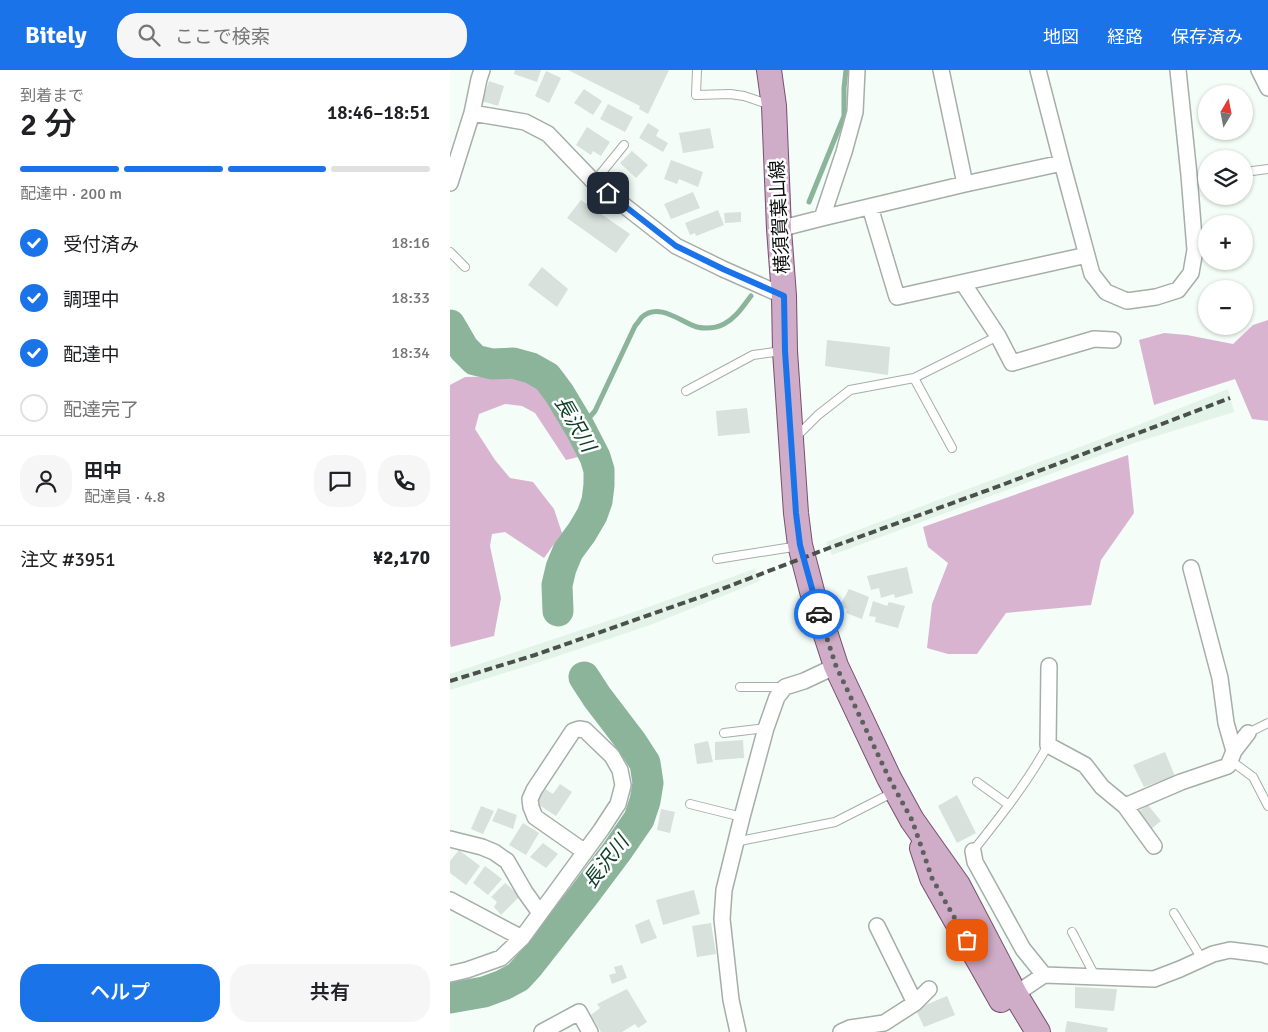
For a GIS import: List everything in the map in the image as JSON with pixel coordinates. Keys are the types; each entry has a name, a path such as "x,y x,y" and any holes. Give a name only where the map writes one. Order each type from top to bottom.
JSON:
{"main road":[{"name":"横須賀葉山線","path":"769,70 774,106 790,441 800,545 836,666 889,778 912,820 958,885 1009,998 1019,1032"},
{"name":"横須賀葉山線","path":"1009,998 1038,1032"}],"street":[{"path":"450,183 472,113 482,70"},
{"path":"822,218 855,112 857,70"},
{"path":"941,70 965,184"},
{"path":"1038,70 1092,274 1106,292 1127,301 1156,297 1178,290 1192,273 1195,250 1178,70"},
{"path":"1259,70 1268,88"},
{"path":"472,113 525,122 548,134 594,182 676,246 784,296"},
{"path":"779,229 965,184 1062,164"},
{"path":"870,207 897,297 1087,256"},
{"path":"963,283 998,336 1012,363 1094,339 1113,340"},
{"path":"1191,568 1220,678 1232,755"},
{"path":"738,1032 730,1000 722,918 724,890 735,842 766,728 777,697 785,687 804,681 836,666"},
{"path":"1049,666 1048,745 1085,764 1102,787 1125,806 1154,846"},
{"path":"450,974 502,958 522,938 540,913 585,852 601,830 618,804 623,785 620,770 612,756 586,730 579,729 573,731 530,798 535,817 585,852"},
{"path":"1125,806 1182,782 1228,766 1232,755 1248,733"},
{"path":"450,839 482,847 494,852 507,862 540,913"},
{"path":"973,851 975,862 1023,949 1044,975"},
{"path":"450,900 522,938"},
{"path":"877,926 915,1003"},
{"path":"1009,998 1044,975 1154,978 1213,954 1230,950 1268,956"},
{"path":"841,1032 850,1028 884,1023 915,1003 929,989"},
{"path":"542,1032 579,1012 590,1032"}],"lane":[{"path":"697,70 696,95 730,94 744,96 774,106"},
{"path":"594,182 624,145"},
{"path":"1253,171 1268,168"},
{"path":"450,252 466,267"},
{"path":"790,441 818,415 850,390 914,378 998,336"},
{"path":"686,391 753,355 785,351"},
{"path":"914,378 952,448"},
{"path":"717,559 800,545"},
{"path":"740,687 785,687"},
{"path":"1248,733 1268,723"},
{"path":"724,732 766,728"},
{"path":"973,851 1036,767 1048,745"},
{"path":"1232,755 1253,777 1268,806"},
{"path":"977,782 1009,805"},
{"path":"735,842 835,822 896,790"},
{"path":"690,804 742,817"},
{"path":"1174,913 1202,959"},
{"path":"1072,932 1095,976"}],"shaded area":[{"path":"1268,320 1268,421 1252,419 1235,379 1154,405 1139,340 1164,333 1187,335 1233,344 1242,335 1253,335 1253,325"},
{"path":"512,376 537,382 554,405 578,457 566,460 535,413 522,406 505,404 479,414 475,429 495,460 510,478 533,482 554,509 562,533 544,558 505,532 492,534 490,546 501,598 494,636 451,647 450,385 465,377"},
{"path":"1228,389 1234,412 1134,443 832,555 826,542 1128,429"},
{"path":"1128,455 1134,513 1101,560 1091,605 1006,613 977,654 948,654 927,648 932,604 948,563 928,547 923,527"},
{"path":"754,569 760,581 650,625 450,690 450,674 643,609"}],"building":[{"path":"515,70 541,70 537,82 514,74"},
{"path":"568,70 669,70 648,114 639,109 640,106"},
{"path":"546,71 561,78 549,103 535,96"},
{"path":"489,81 504,86 498,106 482,101"},
{"path":"584,89 602,101 593,115 574,103"},
{"path":"608,104 633,117 625,132 600,119"},
{"path":"648,123 659,130 656,136 668,143 663,152 639,138"},
{"path":"587,127 610,142 601,156 593,151 591,155 576,145"},
{"path":"710,128 714,148 683,153 679,133"},
{"path":"632,151 648,165 636,178 620,163"},
{"path":"671,160 703,172 698,187 679,179 677,184 664,179"},
{"path":"693,192 700,208 671,219 664,204"},
{"path":"581,200 630,234 616,253 567,218"},
{"path":"718,210 724,225 696,236 695,233 690,235 685,223"},
{"path":"741,212 741,222 725,223 724,213"},
{"path":"542,267 568,289 557,307 528,285"},
{"path":"827,340 890,347 888,375 825,366"},
{"path":"747,408 750,433 718,436 716,411"},
{"path":"907,567 913,593 895,598 894,594 881,598 879,588 871,590 867,576"},
{"path":"849,589 869,597 862,619 846,613 847,609 839,607"},
{"path":"873,601 887,606 889,602 905,606 898,628 875,622 876,617 869,616"},
{"path":"743,740 744,758 715,760 715,742"},
{"path":"708,741 713,762 697,764 694,744"},
{"path":"1165,752 1175,776 1144,787 1133,765"},
{"path":"560,784 572,792 556,816 536,803 545,789 553,794"},
{"path":"957,795 976,833 957,843 938,806"},
{"path":"1148,805 1161,821 1151,829 1138,812"},
{"path":"481,806 494,811 483,834 471,829"},
{"path":"498,808 517,815 513,829 492,821"},
{"path":"661,809 675,812 670,833 657,830"},
{"path":"523,823 539,833 526,855 509,845"},
{"path":"543,843 558,854 546,868 530,857"},
{"path":"459,850 480,866 466,885 450,873 450,861"},
{"path":"485,866 502,879 488,895 473,883"},
{"path":"505,883 520,896 501,915 494,907 497,902 491,897"},
{"path":"694,890 700,914 663,925 656,900"},
{"path":"649,919 657,938 641,944 635,925"},
{"path":"711,923 716,954 697,957 692,926"},
{"path":"622,965 627,978 612,984 609,975 616,973 614,967"},
{"path":"1075,987 1117,989 1114,1011 1075,1008"},
{"path":"627,989 647,1022 638,1028 635,1024 622,1032 601,1032 591,1015 600,1008 597,1004"},
{"path":"947,996 955,1015 924,1027 917,1012 923,1006"},
{"path":"1067,1021 1108,1028 1107,1032 1065,1032"}],"waterway":[{"path":"809,202 844,116 846,70"},
{"path":"580,428 595,411 635,326 642,317 649,313 663,312 697,327 714,327 724,324 732,318 751,296"},
{"name":"長沢川","path":"450,325 464,349 475,360 492,364 513,363 531,368 547,377 559,393 595,457 599,470 597,501 592,515 568,551 561,568 557,585 558,611"},
{"name":"長沢川","path":"450,998 484,992 518,977 584,895 639,819 648,783 645,763 584,677"}],"railway":[{"path":"450,681 535,655 706,595 1230,398"}],"way so far":[{"path":"819,614 836,666 889,778 912,820 932,878 967,940"}],"route":[{"path":"608,193 676,246 784,296 785,351 796,513 800,545 819,614"}]}
